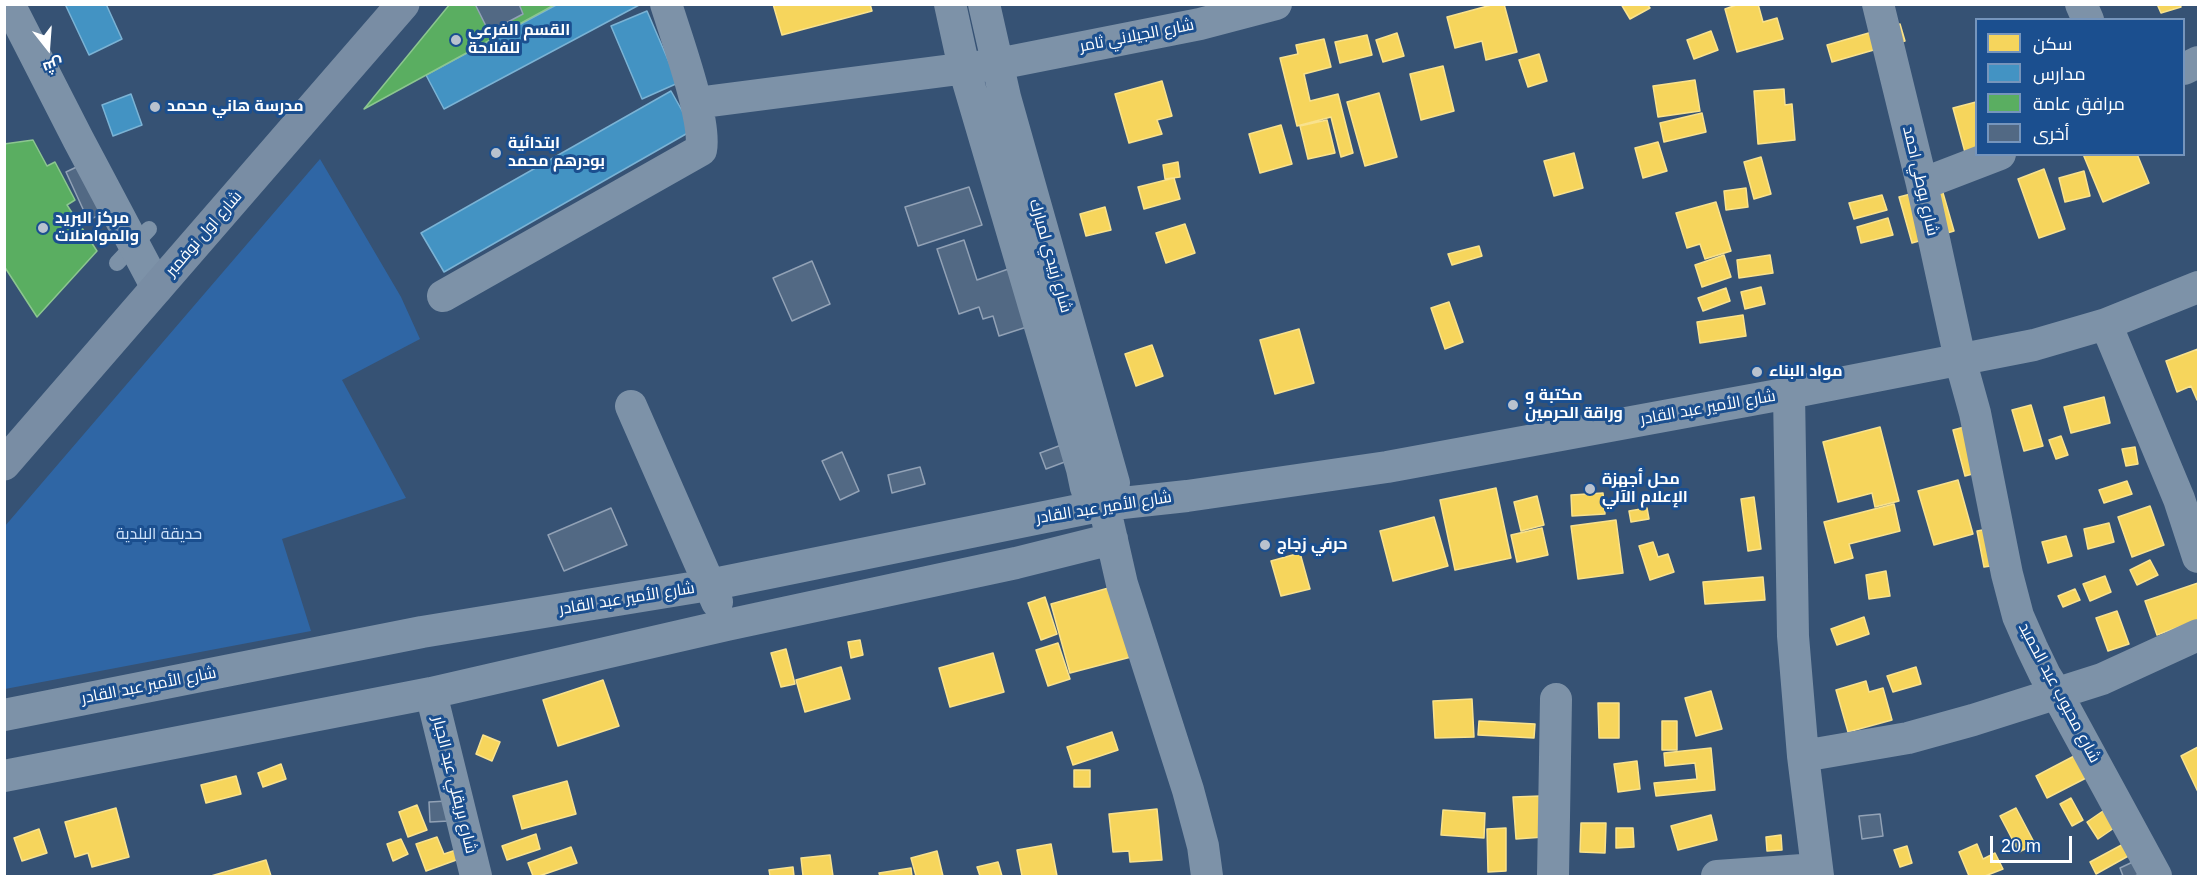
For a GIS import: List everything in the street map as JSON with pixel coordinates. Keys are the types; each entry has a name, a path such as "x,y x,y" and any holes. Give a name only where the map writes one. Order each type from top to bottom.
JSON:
{"main road":[{"name":"شارع اول نوفمبر","path":"4,464 403,4"}],"street":[{"path":"9,4 133,246 157,288"},
{"path":"443,296 701,150 702,140 696,103 666,4"},
{"path":"950,4 964,68 1086,488 1104,505 1122,584 1188,790 1203,846 1207,876"},
{"name":"شارع زبيدي لمبارك","path":"984,4 1008,109 1114,483 1104,505"},
{"name":"شارع الجيلاني ثامر","path":"696,103 998,64 1198,14 1276,4"},
{"name":"شارع بوطي احمد","path":"1878,4 1922,184 1960,359"},
{"path":"2081,4 2087,18"},
{"path":"2185,69 2199,62"},
{"path":"1922,184 1996,156"},
{"name":"شارع الأمير عبد القادر","path":"4,715 422,632 709,585 1104,505 1187,496 1387,466 1789,393 2034,345 2106,324 2199,287"},
{"path":"2106,324 2179,499 2199,557"},
{"name":"شارع محبوب عبد الحميد","path":"1960,359 1975,413 1995,523 2018,616 2041,666 2156,876"},
{"path":"1717,876 1817,873 1803,756 1793,636 1789,393"},
{"path":"631,406 727,625"},
{"name":"شارع الأمير عبد القادر","path":"4,776 431,693 727,625 1016,563 1112,539"},
{"path":"1803,756 1908,738 2058,694 2102,679 2199,635"},
{"name":"شارع بريقلي عبد الجبار","path":"431,693 476,876"},
{"path":"1553,876 1556,699"}],"green space":[{"name":"حديقة البلدية","path":"320,159 401,297 420,339 342,380 406,498 282,539 311,631 5,689 5,526"}],"building: سكن":[{"path":"773,4 870,4 872,11 782,35"},
{"path":"1495,4 1504,4 1517,52 1486,60 1482,41 1455,48 1447,17"},
{"path":"1621,4 1647,4 1650,8 1630,19"},
{"path":"1739,4 1758,4 1763,22 1777,18 1783,39 1737,52 1725,9"},
{"path":"2157,4 2180,4 2181,7 2161,13"},
{"path":"1900,24 1905,41 1832,62 1827,45"},
{"path":"1711,31 1718,50 1694,59 1687,40"},
{"path":"1397,33 1404,56 1383,62 1376,40"},
{"path":"1367,35 1372,55 1340,63 1335,42"},
{"path":"1324,39 1331,67 1304,74 1310,101 1338,94 1353,153 1341,157 1331,117 1297,126 1280,58 1298,54 1296,45"},
{"path":"1539,54 1547,81 1528,87 1519,60"},
{"path":"1443,66 1454,111 1421,120 1410,74"},
{"path":"1695,80 1700,111 1658,117 1653,86"},
{"path":"1162,81 1172,116 1157,120 1162,134 1129,143 1115,94"},
{"path":"1784,89 1785,105 1792,104 1795,140 1758,144 1754,91"},
{"path":"1379,93 1397,157 1365,166 1347,102"},
{"path":"1975,102 1975,153 1966,156 1953,108"},
{"path":"1702,113 1706,132 1664,142 1660,123"},
{"path":"1327,120 1335,153 1308,159 1300,126"},
{"path":"1281,125 1292,164 1260,173 1249,134"},
{"path":"1658,142 1667,171 1643,178 1635,148"},
{"path":"1574,153 1583,188 1554,196 1544,161"},
{"path":"2084,156 2138,156 2149,183 2103,202"},
{"path":"1761,157 1771,194 1754,199 1744,162"},
{"path":"1178,162 1180,177 1165,179 1163,165"},
{"path":"2044,169 2065,229 2039,238 2018,179"},
{"path":"2084,171 2090,196 2065,202 2059,178"},
{"path":"1174,178 1180,199 1144,209 1138,187"},
{"path":"1941,186 1954,231 1912,243 1899,197"},
{"path":"1746,188 1748,207 1726,210 1724,191"},
{"path":"1882,195 1887,210 1854,219 1849,203"},
{"path":"1716,202 1731,251 1705,259 1700,244 1687,248 1676,213"},
{"path":"1105,207 1111,230 1086,236 1080,214"},
{"path":"1888,218 1893,235 1861,243 1857,227"},
{"path":"1185,224 1195,253 1166,263 1156,233"},
{"path":"1479,246 1482,256 1452,265 1448,254"},
{"path":"1724,255 1731,277 1702,287 1695,265"},
{"path":"1770,255 1773,273 1739,278 1737,260"},
{"path":"1761,287 1765,304 1745,309 1741,292"},
{"path":"1726,288 1730,301 1703,311 1698,298"},
{"path":"1449,302 1463,342 1445,349 1431,308"},
{"path":"1743,315 1746,336 1700,343 1697,322"},
{"path":"1299,329 1314,383 1275,394 1260,340"},
{"path":"1152,345 1163,376 1136,386 1125,354"},
{"path":"2198,349 2197,400 2191,386 2177,392 2166,361"},
{"path":"2104,397 2110,423 2071,433 2064,407"},
{"path":"2031,405 2043,446 2024,451 2012,410"},
{"path":"1987,421 1999,467 1965,476 1953,430"},
{"path":"1880,427 1899,501 1875,507 1872,493 1838,502 1823,442"},
{"path":"2061,436 2068,455 2056,459 2049,440"},
{"path":"2135,447 2138,464 2126,466 2122,449"},
{"path":"1958,480 1973,534 1934,545 1918,491"},
{"path":"2127,481 2132,494 2104,503 2099,490"},
{"path":"1496,488 1511,558 1455,570 1440,500"},
{"path":"1603,493 1605,514 1572,516 1571,495"},
{"path":"1537,496 1544,525 1521,531 1514,502"},
{"path":"1754,497 1761,549 1748,551 1741,499"},
{"path":"1894,504 1900,531 1849,544 1853,558 1835,563 1824,522"},
{"path":"2150,506 2164,545 2132,557 2118,517"},
{"path":"1647,508 1649,519 1631,522 1629,511"},
{"path":"1434,517 1448,566 1393,581 1380,531"},
{"path":"1616,520 1623,573 1578,579 1571,526"},
{"path":"2109,523 2114,542 2088,549 2084,529"},
{"path":"2011,525 2018,562 1984,567 1977,531"},
{"path":"1542,528 1548,555 1517,562 1511,535"},
{"path":"2066,536 2072,556 2048,563 2042,542"},
{"path":"1653,542 1658,557 1668,554 1674,572 1650,580 1639,546"},
{"path":"1300,553 1310,589 1281,596 1271,561"},
{"path":"2150,560 2158,575 2137,585 2130,570"},
{"path":"1886,571 1890,596 1869,599 1866,575"},
{"path":"2105,576 2111,592 2090,601 2083,584"},
{"path":"1763,577 1765,600 1705,604 1703,582"},
{"path":"2198,583 2198,620 2157,635 2145,601"},
{"path":"1112,587 1131,657 1070,673 1051,604"},
{"path":"2075,589 2080,600 2063,607 2058,596"},
{"path":"1045,597 1057,634 1041,640 1028,603"},
{"path":"2117,611 2129,644 2108,651 2096,618"},
{"path":"1864,617 1869,634 1837,645 1831,629"},
{"path":"860,640 863,655 851,658 848,642"},
{"path":"1058,643 1070,679 1048,686 1036,650"},
{"path":"786,649 795,684 781,687 771,653"},
{"path":"993,653 1004,692 950,707 939,668"},
{"path":"841,667 850,699 805,712 796,680"},
{"path":"1916,667 1921,684 1893,692 1887,676"},
{"path":"603,680 619,726 558,746 543,700"},
{"path":"1866,681 1869,692 1883,688 1892,720 1848,732 1836,690"},
{"path":"1711,691 1722,729 1696,736 1685,698"},
{"path":"1472,699 1474,737 1435,738 1433,701"},
{"path":"1598,703 1619,703 1619,738 1599,738"},
{"path":"1479,721 1535,724 1534,738 1478,735"},
{"path":"1662,721 1677,721 1677,750 1662,750"},
{"path":"1112,732 1118,750 1073,765 1067,747"},
{"path":"483,735 500,742 492,761 476,754"},
{"path":"2198,747 2198,792 2181,756"},
{"path":"1711,748 1715,790 1656,796 1654,783 1697,779 1695,763 1665,766 1664,753"},
{"path":"2078,754 2090,776 2047,798 2036,776"},
{"path":"1637,761 1640,789 1618,792 1614,764"},
{"path":"281,764 286,779 263,787 258,773"},
{"path":"1074,770 1090,770 1090,787 1074,787"},
{"path":"236,776 241,794 206,803 201,785"},
{"path":"567,781 576,814 522,829 513,796"},
{"path":"1541,796 1544,837 1516,839 1513,797"},
{"path":"2071,798 2083,820 2072,826 2060,804"},
{"path":"417,805 427,830 408,837 399,812"},
{"path":"116,808 129,857 92,867 88,853 75,857 65,822"},
{"path":"2016,808 2035,844 2019,852 2000,816"},
{"path":"1157,809 1162,860 1130,862 1129,851 1113,852 1109,814"},
{"path":"1443,810 1485,813 1484,838 1441,835"},
{"path":"2103,811 2114,828 2098,839 2087,822"},
{"path":"1711,815 1717,840 1678,850 1671,826"},
{"path":"1581,823 1606,823 1605,853 1580,852"},
{"path":"1506,828 1506,871 1488,872 1487,829"},
{"path":"1616,828 1633,828 1634,847 1616,848"},
{"path":"39,829 47,853 22,861 14,838"},
{"path":"536,834 540,849 507,860 502,846"},
{"path":"2142,834 2148,845 2096,874 2090,862"},
{"path":"1781,835 1782,850 1767,851 1766,837"},
{"path":"437,837 444,854 456,850 459,859 426,871 416,844"},
{"path":"401,839 408,854 393,861 387,844"},
{"path":"1051,844 1057,876 1022,876 1017,850"},
{"path":"1977,844 1983,859 1995,853 2003,869 1985,876 1969,876 1959,852"},
{"path":"1907,846 1912,863 1900,867 1894,850"},
{"path":"571,847 577,863 533,876 528,863"},
{"path":"937,851 943,876 916,876 911,858"},
{"path":"830,855 833,876 803,876 801,858"},
{"path":"266,860 271,876 211,876"},
{"path":"998,862 1002,876 980,876 977,867"},
{"path":"793,867 794,876 770,876 769,870"},
{"path":"911,868 912,876 880,876 879,873"}],"building: مدارس":[{"path":"65,4 106,4 122,39 89,55"},
{"path":"558,4 641,4 444,109 426,75"},
{"path":"647,11 678,83 642,99 611,26"},
{"path":"671,91 693,130 444,272 421,233"},
{"path":"131,94 142,125 113,136 102,105"}],"building: مرافق عامة":[{"name":"القسم الفرعي للفلاحة","path":"450,4 556,4 364,109"},
{"name":"مركز البريد والمواصلات","path":"33,140 47,166 55,162 75,200 67,205 97,251 37,317 4,266 4,144"}],"building: أخرى":[{"path":"475,4 519,4 523,14 489,32"},
{"path":"85,163 107,212 88,220 66,172"},
{"path":"969,187 982,225 918,246 905,207"},
{"path":"964,240 977,280 1014,267 1033,325 999,336 993,316 983,319 979,307 959,314 937,249"},
{"path":"812,261 830,304 792,321 773,278"},
{"path":"1064,444 1070,460 1046,469 1040,453"},
{"path":"842,452 859,491 840,500 822,461"},
{"path":"920,467 925,484 892,493 888,475"},
{"path":"611,508 627,545 564,571 548,535"},
{"path":"447,801 449,821 430,822 429,802"},
{"path":"1880,814 1883,836 1862,839 1859,816"},
{"path":"2139,859 2145,872 2135,876 2123,876 2120,868"}],"place":[{"name":"القسم الفرعي للفلاحة","path":"456,40"},
{"name":"مدرسة هاني محمد","path":"155,107"},
{"name":"ابتدائية بودرهم محمد","path":"496,153"},
{"name":"مركز البريد والمواصلات","path":"43,228"},
{"name":"مواد البناء","path":"1757,372"},
{"name":"مكتبة و وراقة الحرمين","path":"1513,405"},
{"name":"محل أجهزة الإعلام الآلي","path":"1590,489"},
{"name":"حرفي زجاج","path":"1265,545"}]}
